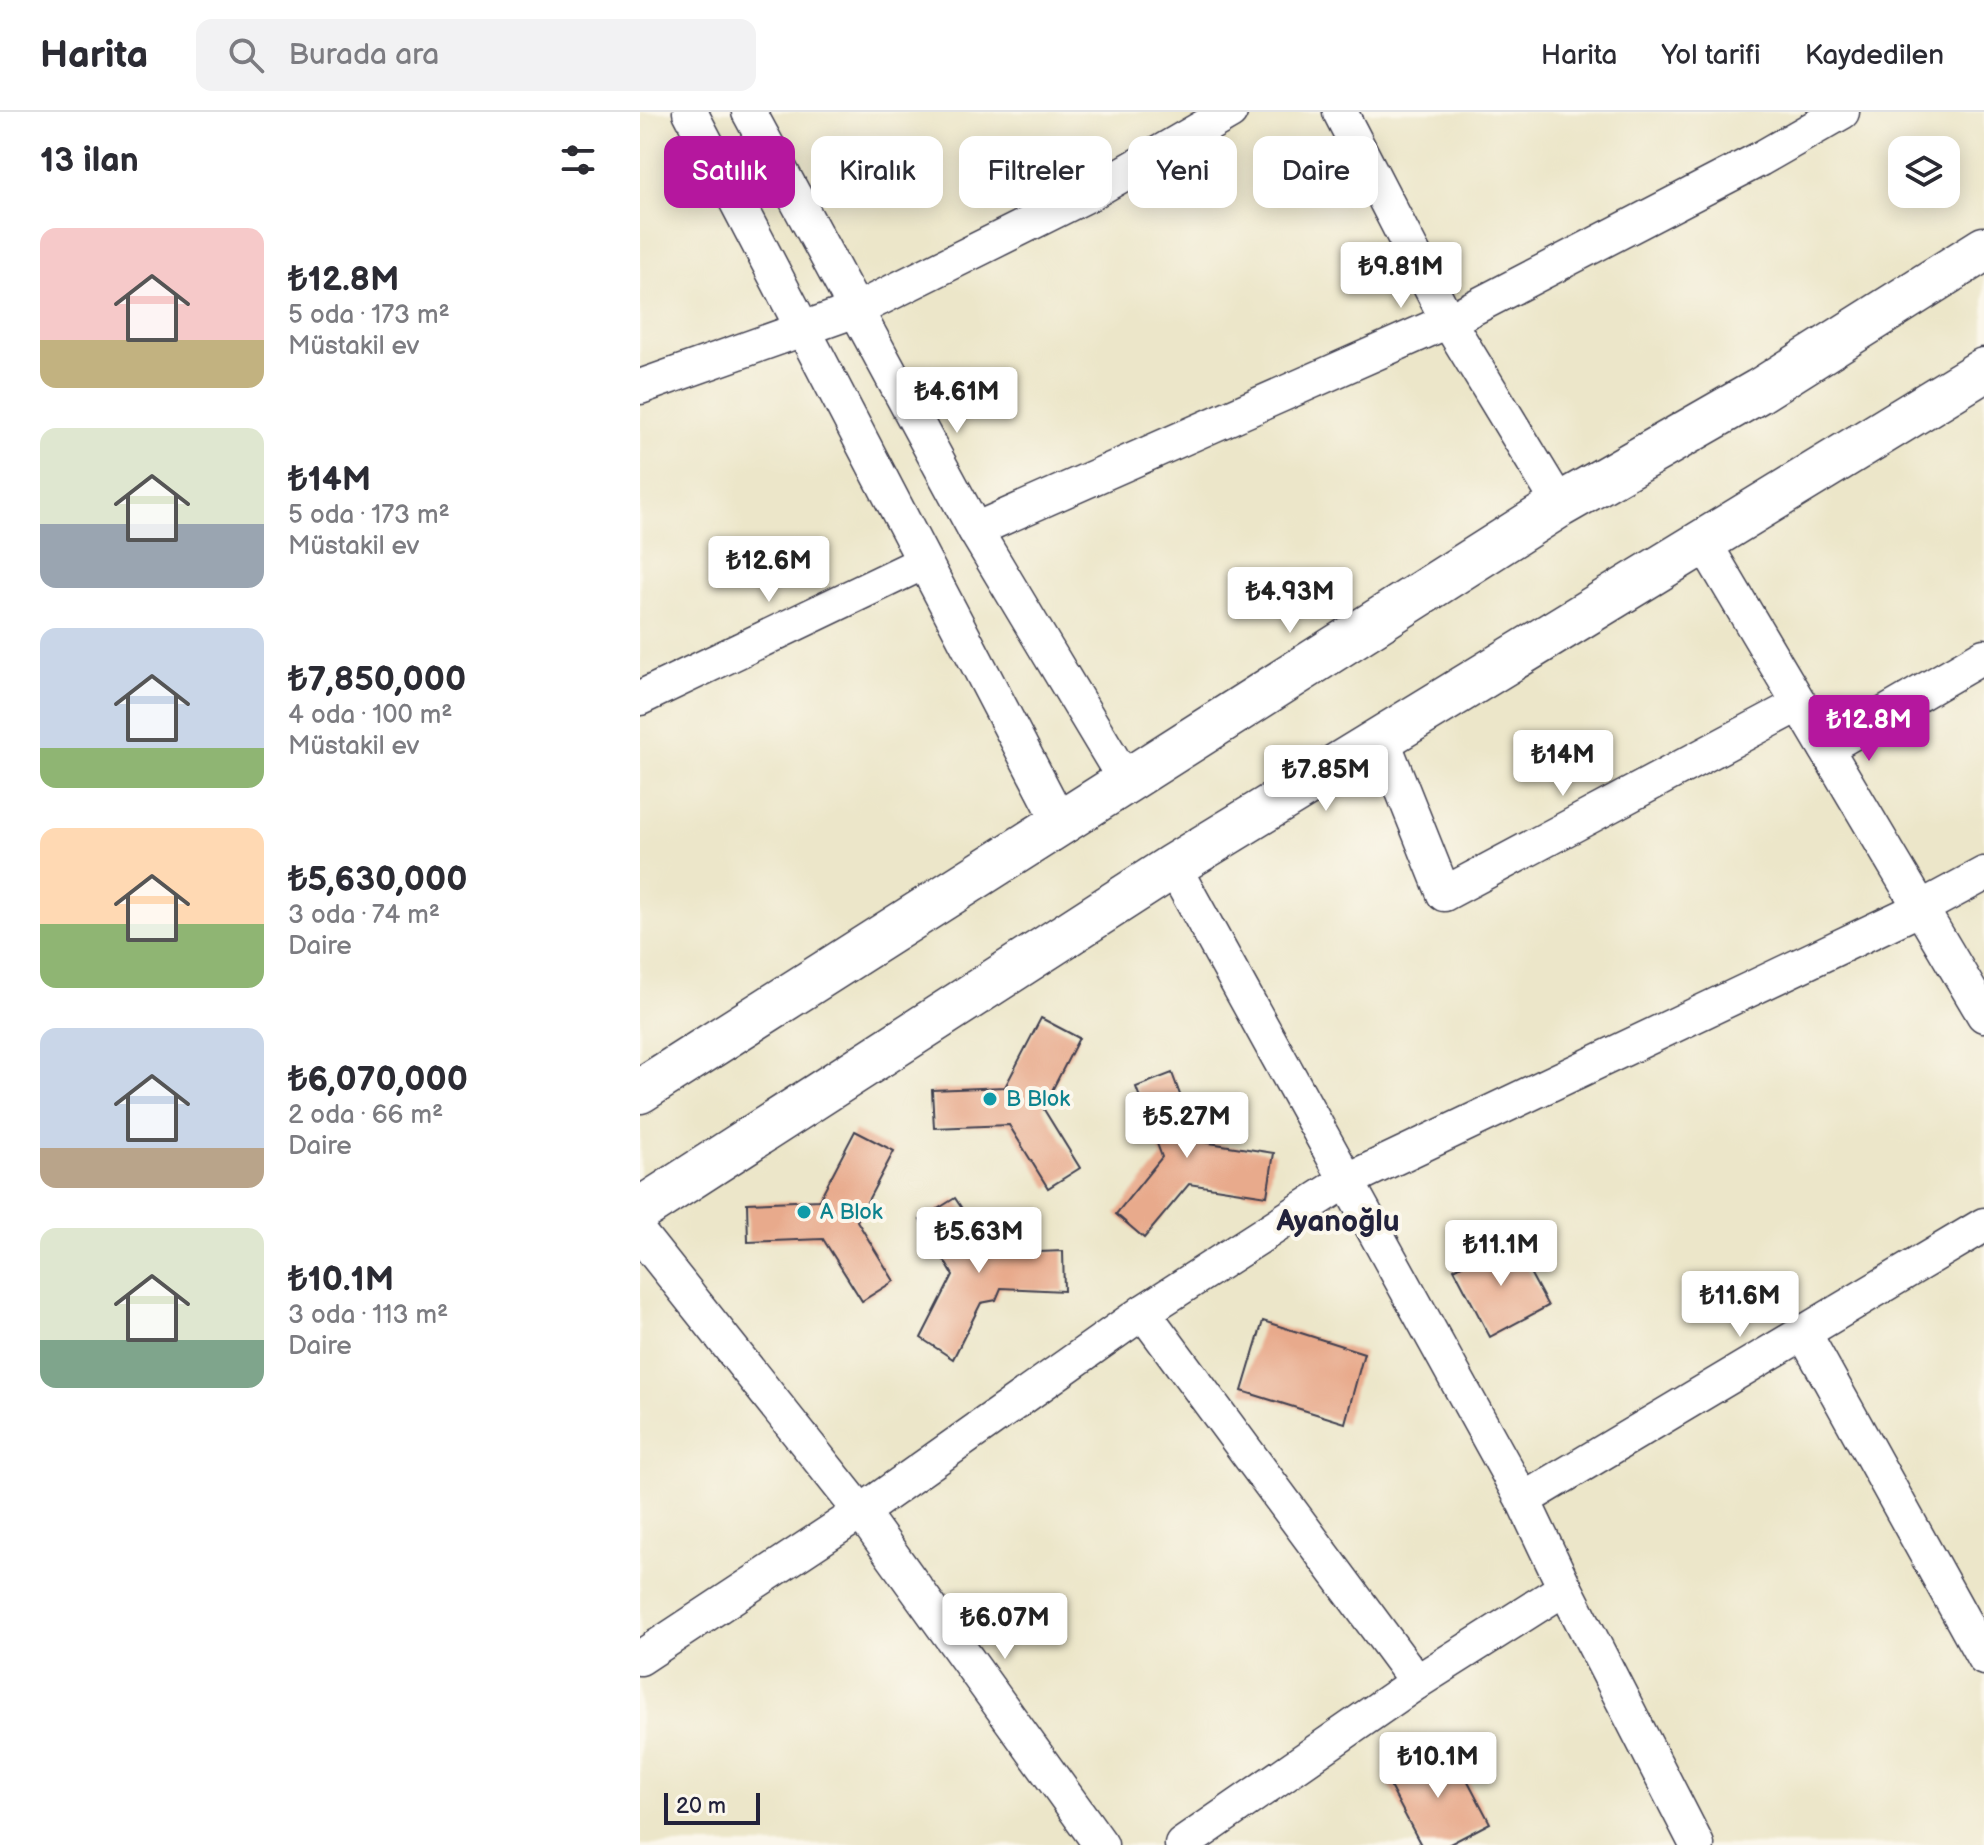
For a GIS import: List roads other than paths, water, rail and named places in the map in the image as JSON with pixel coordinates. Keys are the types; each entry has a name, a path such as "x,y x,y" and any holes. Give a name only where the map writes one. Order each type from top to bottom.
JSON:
{"street":[{"path":"690,112 1060,822"},
{"path":"749,112 975,530 1125,780"},
{"path":"640,387 856,310 1087,195 1230,112"},
{"path":"1340,112 1448,321 1560,505"},
{"path":"975,530 1448,321 1760,159 1838,113"},
{"path":"640,1091 1560,505 1759,391 1984,249"},
{"path":"640,1210 1173,866 1984,370"},
{"path":"1703,541 1984,1015"},
{"path":"640,698 924,562"},
{"path":"1826,748 1984,656"},
{"path":"1382,739 1444,894 1800,704"},
{"path":"1173,866 1523,1500 1697,1845"},
{"path":"640,1658 861,1512 1143,1312 1346,1181 1921,908 1984,874"},
{"path":"1523,1500 1805,1335 1984,1225"},
{"path":"640,1234 861,1512 1101,1845"},
{"path":"1143,1312 1417,1682"},
{"path":"1805,1335 1984,1658"},
{"path":"1182,1845 1417,1682 1565,1588"}],"place":[{"name":"B Blok","path":"990,1099"},
{"name":"A Blok","path":"804,1212"}],"district":[{"name":"Ayanoğlu","path":"1338,1222"}]}
